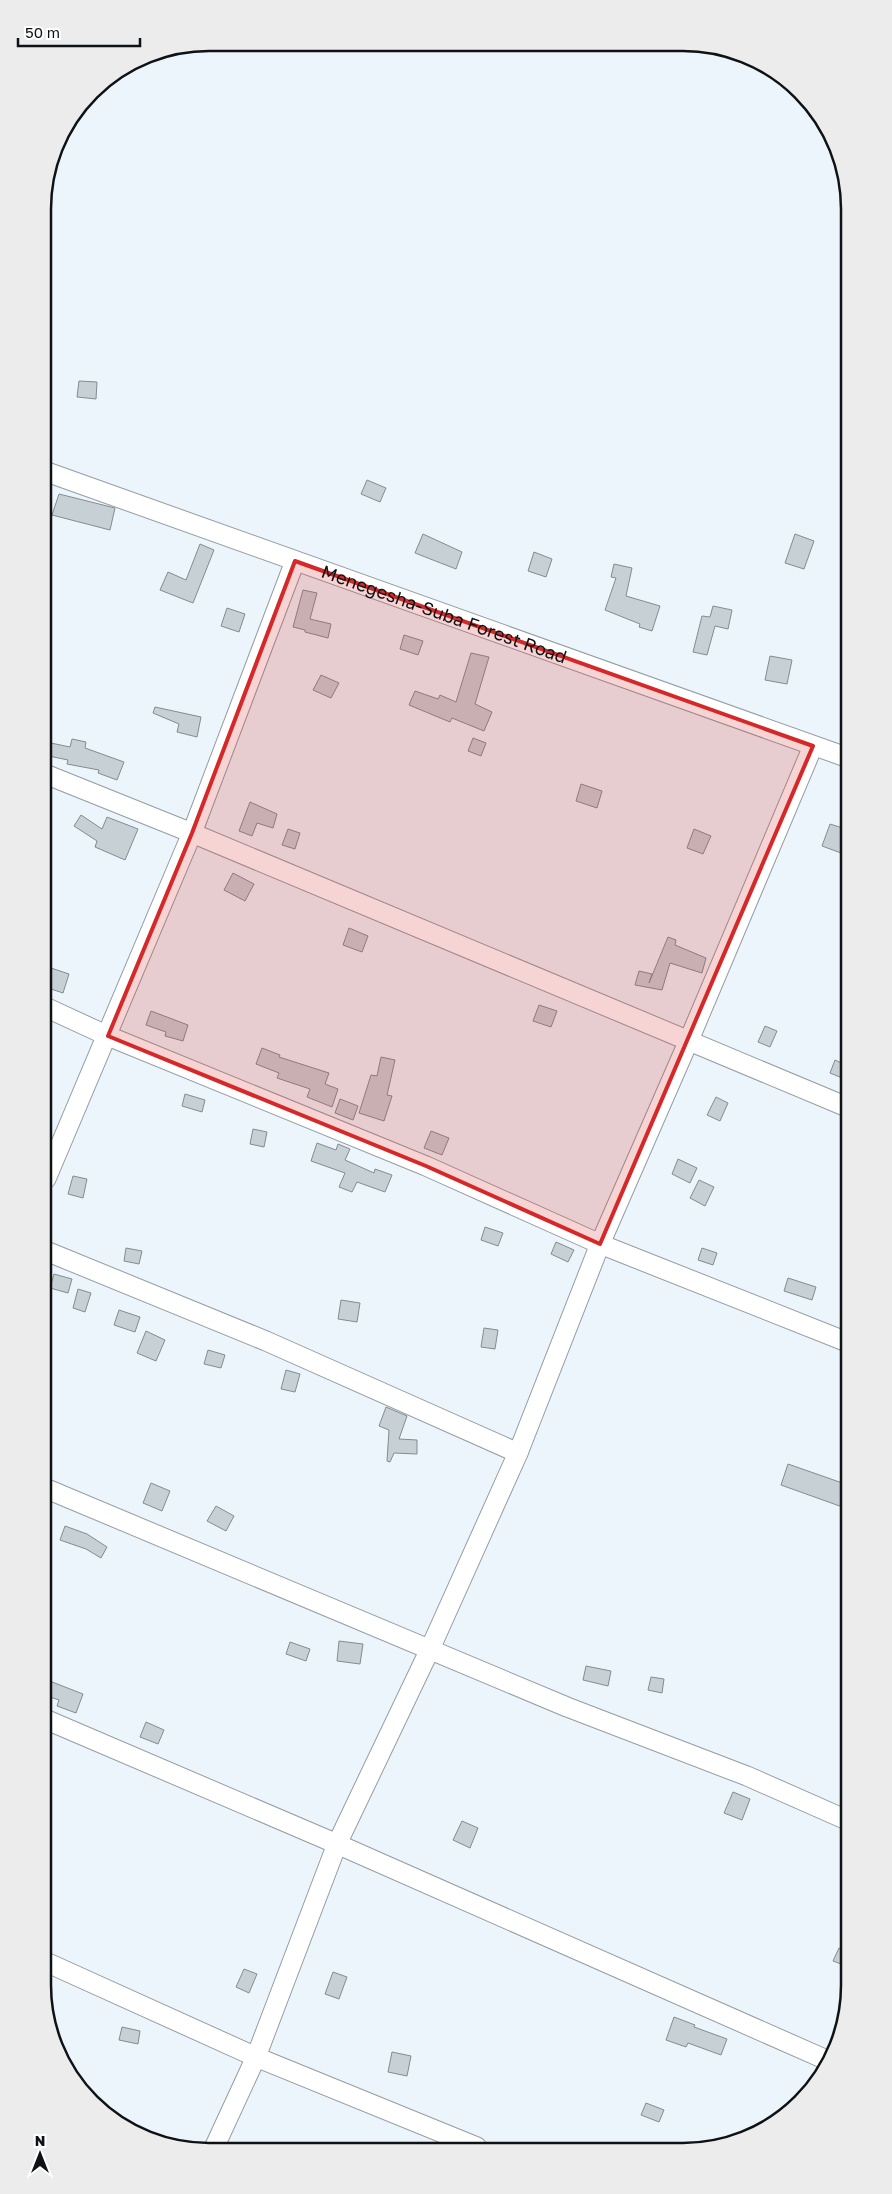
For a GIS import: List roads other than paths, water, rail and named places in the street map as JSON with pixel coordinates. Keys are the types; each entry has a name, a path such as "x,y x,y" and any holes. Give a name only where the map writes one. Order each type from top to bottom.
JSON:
{"street":[{"name":"Menegesha-Suba Forest Road","path":"52,474 841,755"},
{"path":"51,1166 192,833 295,561"},
{"path":"216,2143 256,2057 337,1844 430,1649 518,1453 600,1244 689,1040 813,746"},
{"path":"52,777 192,833 840,1104"},
{"path":"52,1011 108,1036 426,1166 600,1244 840,1339"},
{"path":"51,1253 266,1342 518,1453"},
{"path":"51,1491 567,1707 747,1776 840,1817"},
{"path":"51,1722 337,1844 823,2058"},
{"path":"51,1964 256,2057 467,2143"}]}
